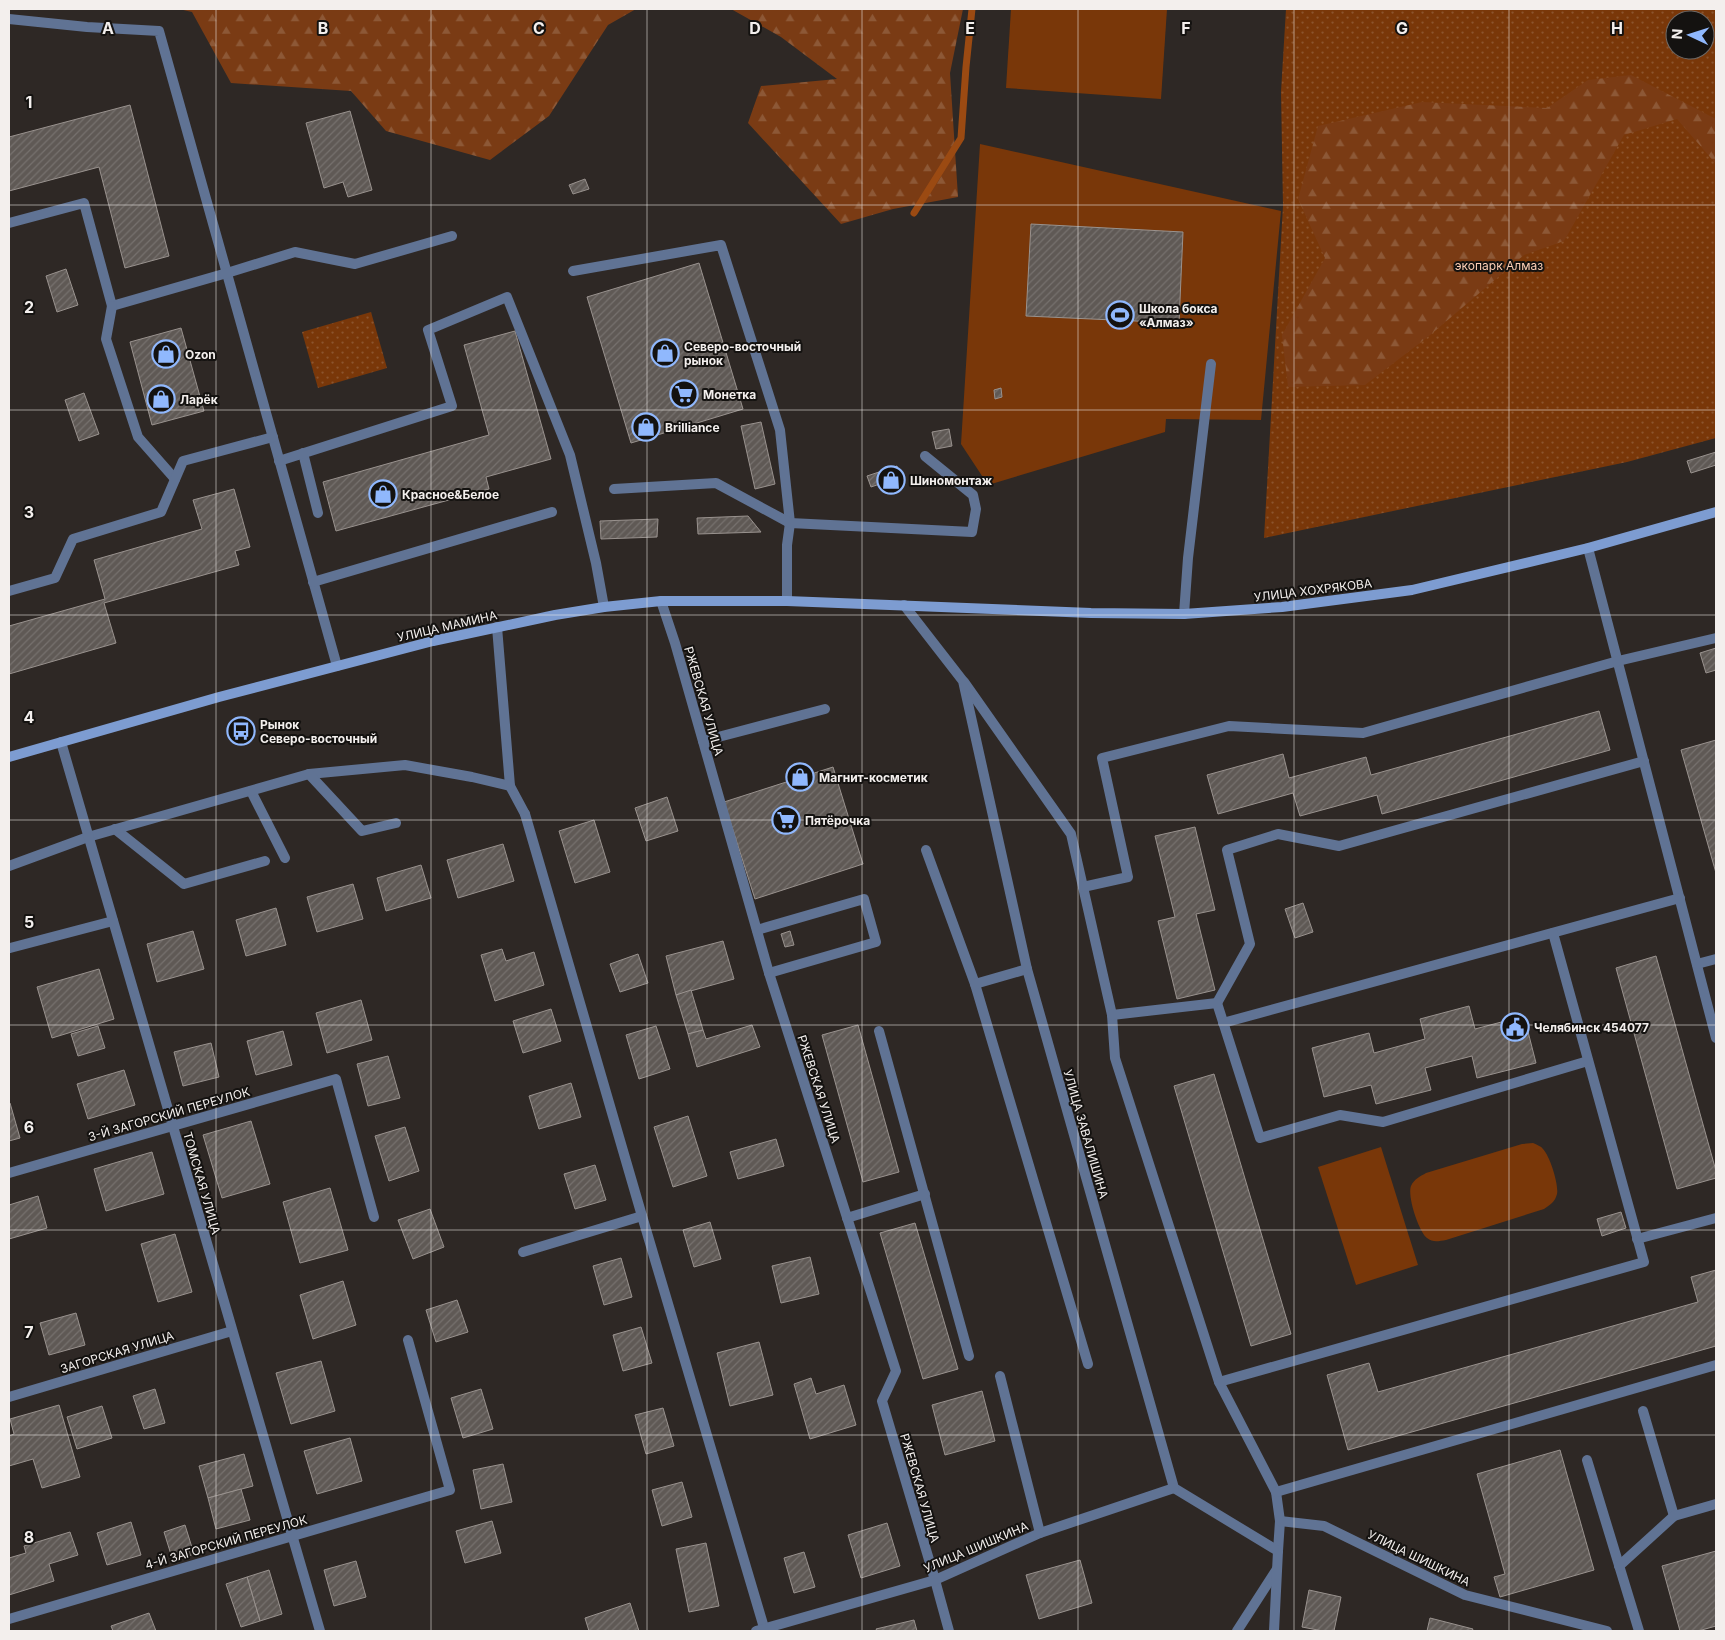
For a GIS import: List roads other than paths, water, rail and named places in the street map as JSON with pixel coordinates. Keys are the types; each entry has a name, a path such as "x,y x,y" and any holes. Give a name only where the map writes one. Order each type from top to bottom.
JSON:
{"main road":[{"name":"УЛИЦА ХОХРЯКОВА","path":"904,605 1090,613 1184,614 1282,608 1412,590 1588,548 1716,512"},
{"name":"УЛИЦА МАМИНА","path":"9,757 219,697 434,641 604,607 661,601 787,601 904,605"}],"street":[{"path":"9,19 87,27 159,31 337,666"},
{"path":"9,223 84,203 112,306 106,339 138,438 175,479"},
{"path":"112,306 227,274 295,252 355,264 452,236"},
{"path":"573,271 721,245 780,430 790,523 787,545 787,601"},
{"path":"279,461 452,406 428,330 507,297 570,454 596,563 604,607"},
{"path":"1184,614 1188,558 1211,364"},
{"path":"9,591 55,578 73,539 161,512 183,461 273,437"},
{"path":"303,453 318,513"},
{"path":"614,489 716,483 790,523 972,532 976,509 973,495 925,456"},
{"path":"313,582 552,512"},
{"path":"1588,548 1716,1038"},
{"name":"РЖЕВСКАЯ УЛИЦА","path":"661,601 675,643 769,973 896,1371 882,1402 949,1631"},
{"name":"УЛИЦА ЗАВАЛИШИНА","path":"904,605 963,681 1026,969 1174,1488"},
{"path":"497,627 510,786 525,814 762,1631"},
{"path":"1083,887 1128,877 1102,758 1229,726 1363,733 1618,661 1716,638"},
{"path":"963,681 1071,834 1112,1015 1115,1058 1219,1382 1276,1492 1280,1521 1274,1631"},
{"path":"703,741 825,709"},
{"name":"ТОМСКАЯ УЛИЦА","path":"61,742 320,1631"},
{"path":"1588,1061 1383,1122 1340,1116 1260,1138 1217,1003 1250,944 1227,850 1278,834 1339,846 1644,761"},
{"path":"9,866 88,837 309,774 405,766 472,777 510,786"},
{"path":"309,774 362,831 396,823"},
{"path":"251,791 285,858"},
{"path":"115,829 184,884 265,861"},
{"path":"926,850 975,984 1088,1364"},
{"path":"1224,1022 1680,898"},
{"path":"757,930 864,899 874,933 876,942 769,973"},
{"path":"10,948 113,921"},
{"path":"1219,1382 1644,1262 1553,933"},
{"path":"1697,964 1716,959"},
{"path":"975,984 1026,969"},
{"path":"1112,1015 1217,1003"},
{"path":"879,1031 969,1356"},
{"name":"3-Й ЗАГОРСКИЙ ПЕРЕУЛОК","path":"9,1173 336,1079 374,1217"},
{"path":"847,1218 925,1194"},
{"path":"523,1252 642,1216"},
{"path":"1637,1239 1716,1218"},
{"name":"ЗАГОРСКАЯ УЛИЦА","path":"9,1397 232,1330"},
{"name":"4-Й ЗАГОРСКИЙ ПЕРЕУЛОК","path":"9,1619 450,1490 408,1340"},
{"path":"1276,1492 1716,1365"},
{"path":"1000,1376 1040,1533"},
{"path":"1643,1411 1674,1516"},
{"path":"1587,1460 1639,1631"},
{"path":"1174,1488 1278,1551"},
{"name":"УЛИЦА ШИШКИНА","path":"762,1631 934,1580 1040,1533 1174,1488"},
{"path":"1619,1566 1674,1516 1716,1504"},
{"name":"УЛИЦА ШИШКИНА","path":"1280,1521 1324,1526 1465,1595 1607,1631"},
{"path":"1237,1631 1277,1569"}],"waterway":[{"path":"914,213 961,138 972,9"}],"place":[{"name":"Школа бокса «Алмаз»","path":"1120,315"},
{"name":"Северо-восточный рынок","path":"665,353"},
{"name":"Ozon","path":"166,354"},
{"name":"Монетка","path":"684,394"},
{"name":"Ларёк","path":"161,399"},
{"name":"Brilliance","path":"646,427"},
{"name":"Шиномонтаж","path":"891,480"},
{"name":"Красное&Белое","path":"383,494"},
{"name":"Рынок Северо-восточный","path":"241,731"},
{"name":"Магнит-косметик","path":"800,777"},
{"name":"Пятёрочка","path":"786,820"},
{"name":"Челябинск 454077","path":"1515,1027"}],"park label":[{"name":"экопарк Алмаз","path":"1499,265"}]}
